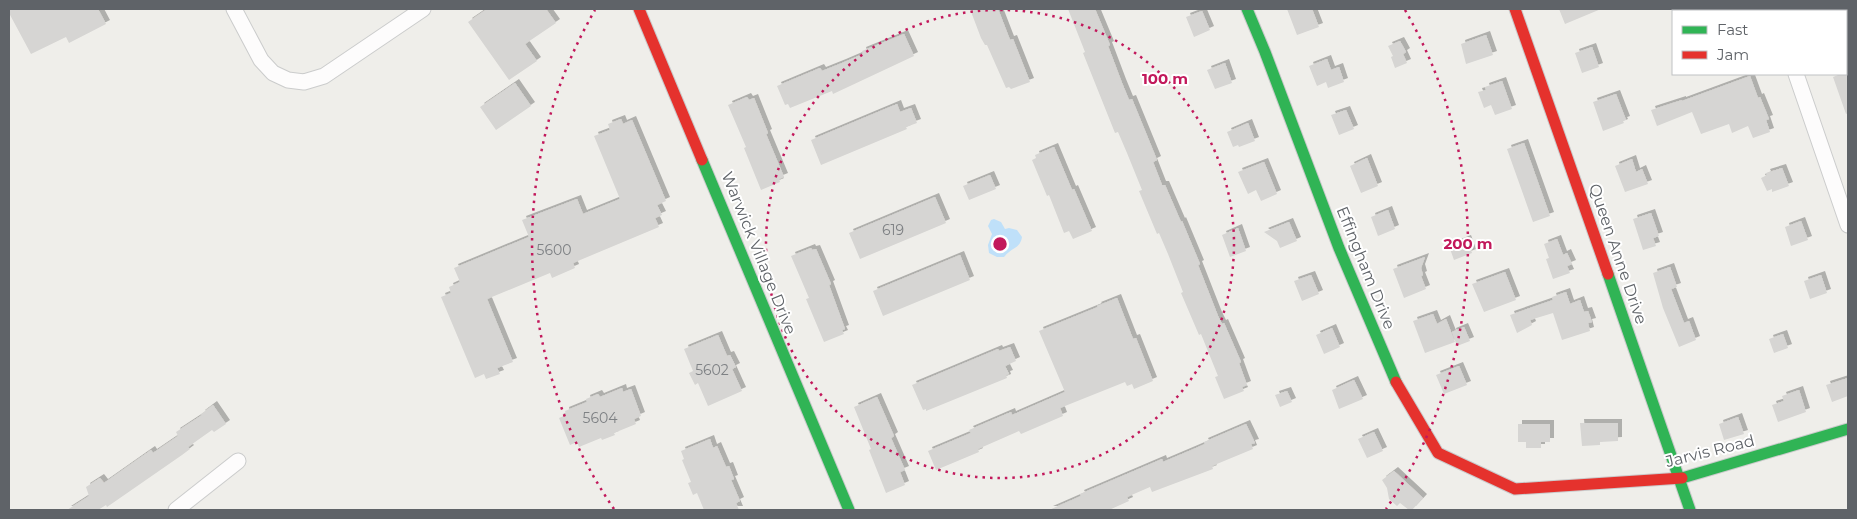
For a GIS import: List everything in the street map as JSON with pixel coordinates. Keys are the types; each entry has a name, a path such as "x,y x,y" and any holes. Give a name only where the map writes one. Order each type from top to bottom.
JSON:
{"street":[{"path":"234,9 262,60 273,73 288,80 304,82 324,76 423,9"},
{"name":"Warwick Village Drive","path":"639,9 849,510"},
{"name":"Effingham Drive","path":"1247,9 1339,248 1400,388 1438,453 1516,489"},
{"name":"Queen Anne Drive","path":"1515,9 1690,510"},
{"path":"1796,75 1848,226"},
{"name":"Jarvis Road","path":"1516,489 1680,479 1848,429"},
{"path":"176,510 238,462"}],"water":[{"path":"994,219 1001,222 1005,229 1017,230 1022,237 1018,246 1004,257 997,257 989,253 988,245 992,234 988,226 991,220"}],"building":[{"path":"9,9 98,9 106,24 69,43 66,37 31,54 9,13"},
{"path":"487,9 546,9 556,23 525,44 537,61 509,80 468,22"},
{"path":"970,9 998,9 1010,40 1013,39 1030,82 1011,89 1009,87 1006,88 987,45 985,45 981,38"},
{"path":"1068,9 1095,9 1110,45 1108,46 1122,83 1129,100 1132,99 1157,160 1153,162 1162,185 1165,185 1182,221 1200,264 1198,265 1218,316 1222,324 1224,323 1241,362 1239,363 1247,385 1242,387 1244,391 1224,399 1215,377 1218,376 1201,334 1199,335 1181,293 1183,292 1168,254 1159,233 1157,234 1139,191 1142,190 1127,153 1118,132 1115,133 1083,53 1085,52"},
{"path":"1287,9 1312,9 1319,27 1297,35"},
{"path":"1559,9 1601,9 1565,24"},
{"path":"1202,11 1210,30 1194,37 1186,17"},
{"path":"904,34 914,56 833,94 832,91 790,108 788,104 785,105 777,86 820,68 822,71 842,63 863,54 862,51"},
{"path":"1486,35 1493,55 1466,64 1461,44"},
{"path":"1400,41 1406,52 1403,54 1407,63 1395,68 1391,57 1393,56 1388,46"},
{"path":"1592,47 1599,67 1582,73 1575,53"},
{"path":"1327,59 1331,70 1339,67 1344,82 1328,88 1326,82 1317,86 1309,66"},
{"path":"1225,63 1232,83 1215,89 1207,70"},
{"path":"1848,72 1848,113 1846,114 1833,77 1847,75"},
{"path":"1750,76 1758,98 1760,97 1769,119 1766,120 1770,132 1753,138 1748,126 1732,133 1729,124 1701,134 1692,112 1657,126 1651,110 1682,101"},
{"path":"1502,81 1512,109 1495,115 1491,105 1484,108 1478,92 1486,90 1485,87"},
{"path":"515,83 531,106 496,130 480,107"},
{"path":"1616,94 1626,120 1623,121 1624,123 1603,131 1593,102"},
{"path":"747,97 749,100 754,98 768,133 766,134 784,177 779,179 780,182 761,190 744,148 746,147 728,105"},
{"path":"897,104 900,112 911,108 917,123 821,165 811,140"},
{"path":"1346,110 1354,129 1339,135 1331,115"},
{"path":"621,119 623,124 632,120 666,201 657,205 662,215 655,218 659,227 573,263 575,268 552,278 550,273 487,299 513,362 497,368 500,374 486,379 484,374 475,378 441,297 451,293 449,287 460,282 454,268 529,237 522,220 577,199 583,214 620,199 594,136 610,130 608,124"},
{"path":"1248,123 1255,141 1239,147 1238,145 1233,147 1227,132"},
{"path":"1524,143 1550,216 1533,222 1507,149"},
{"path":"1054,147 1092,231 1073,239 1069,231 1064,233 1049,195 1047,196 1032,160 1036,158 1035,155"},
{"path":"1367,158 1378,186 1361,193 1350,166"},
{"path":"1632,159 1636,172 1642,169 1648,184 1625,192 1615,166"},
{"path":"1264,162 1277,194 1261,201 1256,190 1248,194 1238,172"},
{"path":"1782,168 1789,186 1772,192 1772,189 1767,191 1761,178 1767,175 1766,173"},
{"path":"990,175 996,189 969,200 963,186"},
{"path":"935,197 946,223 860,259 849,233"},
{"path":"1388,210 1395,229 1378,236 1371,217"},
{"path":"1651,213 1659,236 1653,238 1656,246 1643,250 1633,219"},
{"path":"1801,221 1808,240 1791,246 1785,227"},
{"path":"1289,222 1297,241 1280,248 1277,241 1264,232"},
{"path":"1238,228 1246,251 1230,257 1222,235"},
{"path":"1467,239 1472,253 1454,260 1449,246"},
{"path":"1557,239 1563,255 1567,253 1572,264 1567,266 1570,273 1553,279 1546,259 1549,258 1544,244"},
{"path":"811,248 812,250 816,249 831,284 829,285 845,329 842,330 844,334 824,342 806,299 809,298 791,256"},
{"path":"960,255 970,280 883,316 873,291"},
{"path":"1425,257 1421,268 1423,275 1421,276 1426,289 1404,298 1393,269"},
{"path":"1670,267 1677,287 1671,289 1684,323 1689,321 1696,340 1679,347 1663,308 1653,273"},
{"path":"1505,272 1516,300 1484,312 1472,284"},
{"path":"1311,275 1319,294 1302,301 1294,281"},
{"path":"1821,275 1827,293 1810,299 1804,281"},
{"path":"1566,292 1570,304 1580,300 1584,312 1588,311 1592,322 1588,323 1590,331 1562,340 1553,313 1530,320 1532,325 1517,333 1510,315 1553,300 1552,297"},
{"path":"1117,298 1133,339 1136,338 1153,381 1134,389 1132,384 1127,386 1125,382 1060,408 1063,416 1021,434 1019,431 978,449 979,452 936,470 928,451 971,433 969,430 1011,412 1012,415 1065,392 1039,331"},
{"path":"1433,314 1437,324 1446,319 1455,342 1425,353 1413,321"},
{"path":"1464,327 1470,341 1457,346 1452,332"},
{"path":"1332,328 1340,347 1324,354 1316,335"},
{"path":"1783,334 1788,348 1774,353 1769,339"},
{"path":"718,335 727,356 730,355 736,367 732,369 742,391 708,406 698,383 695,385 689,373 693,371 684,349"},
{"path":"1010,347 1016,361 1005,366 1009,374 1006,375 1007,378 926,411 926,409 923,410 912,385 998,349 999,351"},
{"path":"1459,366 1467,385 1444,394 1436,375"},
{"path":"1848,378 1848,396 1832,402 1826,385"},
{"path":"1354,380 1363,399 1339,409 1332,390"},
{"path":"622,388 623,392 631,389 641,416 634,419 636,424 602,440 601,438 579,447 577,442 570,445 559,418 566,415 565,411 587,402 586,399 598,394 600,397"},
{"path":"1799,390 1806,412 1778,422 1772,405 1784,401 1782,396"},
{"path":"1287,391 1292,402 1280,407 1275,395"},
{"path":"877,397 894,436 891,438 905,470 900,472 905,485 886,493 854,407"},
{"path":"213,405 226,424 214,432 212,430 188,447 190,449 182,455 107,507 106,505 98,510 67,510 89,496 86,487 100,478 104,483 151,450 153,453 178,436 176,432 202,415"},
{"path":"1738,417 1744,434 1724,440 1719,424"},
{"path":"1580,423 1618,423 1618,441 1582,446"},
{"path":"1246,424 1255,443 1251,444 1253,449 1212,466 1213,469 1152,492 1150,487 1127,497 1129,501 1109,510 1049,510 1081,496 1080,494 1162,459 1163,462"},
{"path":"1518,424 1550,424 1550,442 1541,442 1541,448 1526,448 1526,442 1518,442"},
{"path":"1374,432 1383,451 1367,458 1358,439"},
{"path":"710,439 713,448 717,446 726,467 729,466 734,479 731,480 740,501 736,503 739,510 704,510 697,493 693,495 688,483 691,482 682,460 684,459 681,451"},
{"path":"1394,471 1423,498 1412,510 1409,510 1400,503 1397,506 1389,499 1387,488 1382,480"}],"traffic: fast":[{"path":"1247,9 1339,248 1396,382"},
{"path":"702,160 849,510"},
{"path":"1608,274 1690,510"},
{"path":"1682,478 1848,429"}],"traffic: jam":[{"path":"639,9 702,160"},
{"path":"1515,9 1608,274"},
{"path":"1396,382 1438,453 1515,489 1682,478"}]}
